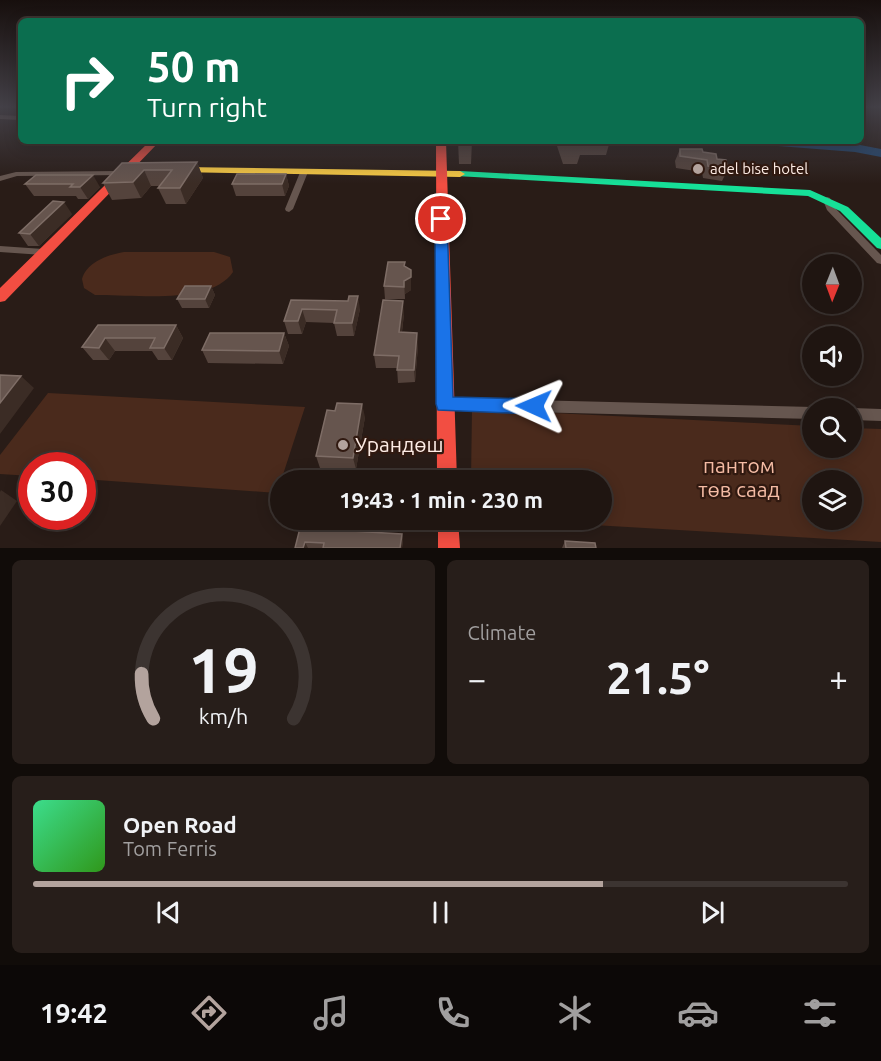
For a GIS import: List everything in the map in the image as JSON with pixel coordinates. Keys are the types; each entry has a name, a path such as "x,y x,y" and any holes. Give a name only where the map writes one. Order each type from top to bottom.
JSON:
{"street":[{"path":"0,297 152,144"},
{"path":"441,144 447,470"},
{"path":"0,178 16,174 149,169"},
{"path":"173,169 440,173 623,181 810,193 844,209 881,245"},
{"path":"290,208 304,172"},
{"path":"827,200 830,208 881,261"},
{"path":"0,249 44,252"},
{"path":"445,404 802,413"},
{"path":"862,414 881,415"},
{"path":"448,530 449,548"}],"green space":[{"path":"124,252 214,252 230,257 233,272 222,283 207,290 189,294 95,295 84,288 82,279 88,268 105,257"},
{"path":"48,393 305,407 284,470 270,470 270,492 96,480 96,452 18,452 18,475 0,474 0,455"},
{"name":"пантом төв саад","path":"472,409 802,425 802,458 862,458 862,428 881,429 881,542 612,526 612,470 471,470"}],"building":[{"path":"680,149 702,149 703,152 716,154 717,159 726,160 728,169 708,166 707,160 680,156"},
{"path":"197,162 180,188 158,188 172,170 144,170 133,182 103,183 122,163"},
{"path":"237,174 286,174 282,184 232,184"},
{"path":"36,175 93,175 80,187 70,187 73,184 25,184"},
{"path":"53,201 64,202 30,234 19,233"},
{"path":"388,262 405,262 404,266 411,270 411,277 404,281 404,287 384,286"},
{"path":"185,286 211,286 205,299 177,299"},
{"path":"349,296 358,296 352,323 334,323 337,310 302,309 298,321 284,321 291,300 348,301"},
{"path":"383,300 403,301 399,332 417,333 414,370 397,370 399,356 374,355"},
{"path":"98,325 176,325 164,348 150,348 155,338 105,338 99,348 82,347"},
{"path":"210,333 284,333 279,351 202,350"},
{"path":"0,375 21,376 0,403"},
{"name":"Урандөш","path":"337,403 362,404 353,458 316,456 327,410 335,411"},
{"path":"300,530 402,534 400,548 323,548 324,543 305,542 303,548 295,548"},
{"path":"565,541 595,543 596,548 566,548"}],"waterway":[{"path":"796,144 855,148 881,153"}],"traffic: fast":[{"path":"460,174 810,193 844,209 881,245"}],"traffic: slow":[{"path":"182,170 460,174"}],"traffic: jam":[{"path":"0,297 152,144"},
{"path":"441,144 447,470"},
{"path":"448,530 449,548"}],"place":[{"name":"adel bise hotel","path":"698,169"},
{"name":"Урандөш","path":"343,445"}],"route":[{"path":"441,219 445,404 534,406"}]}
